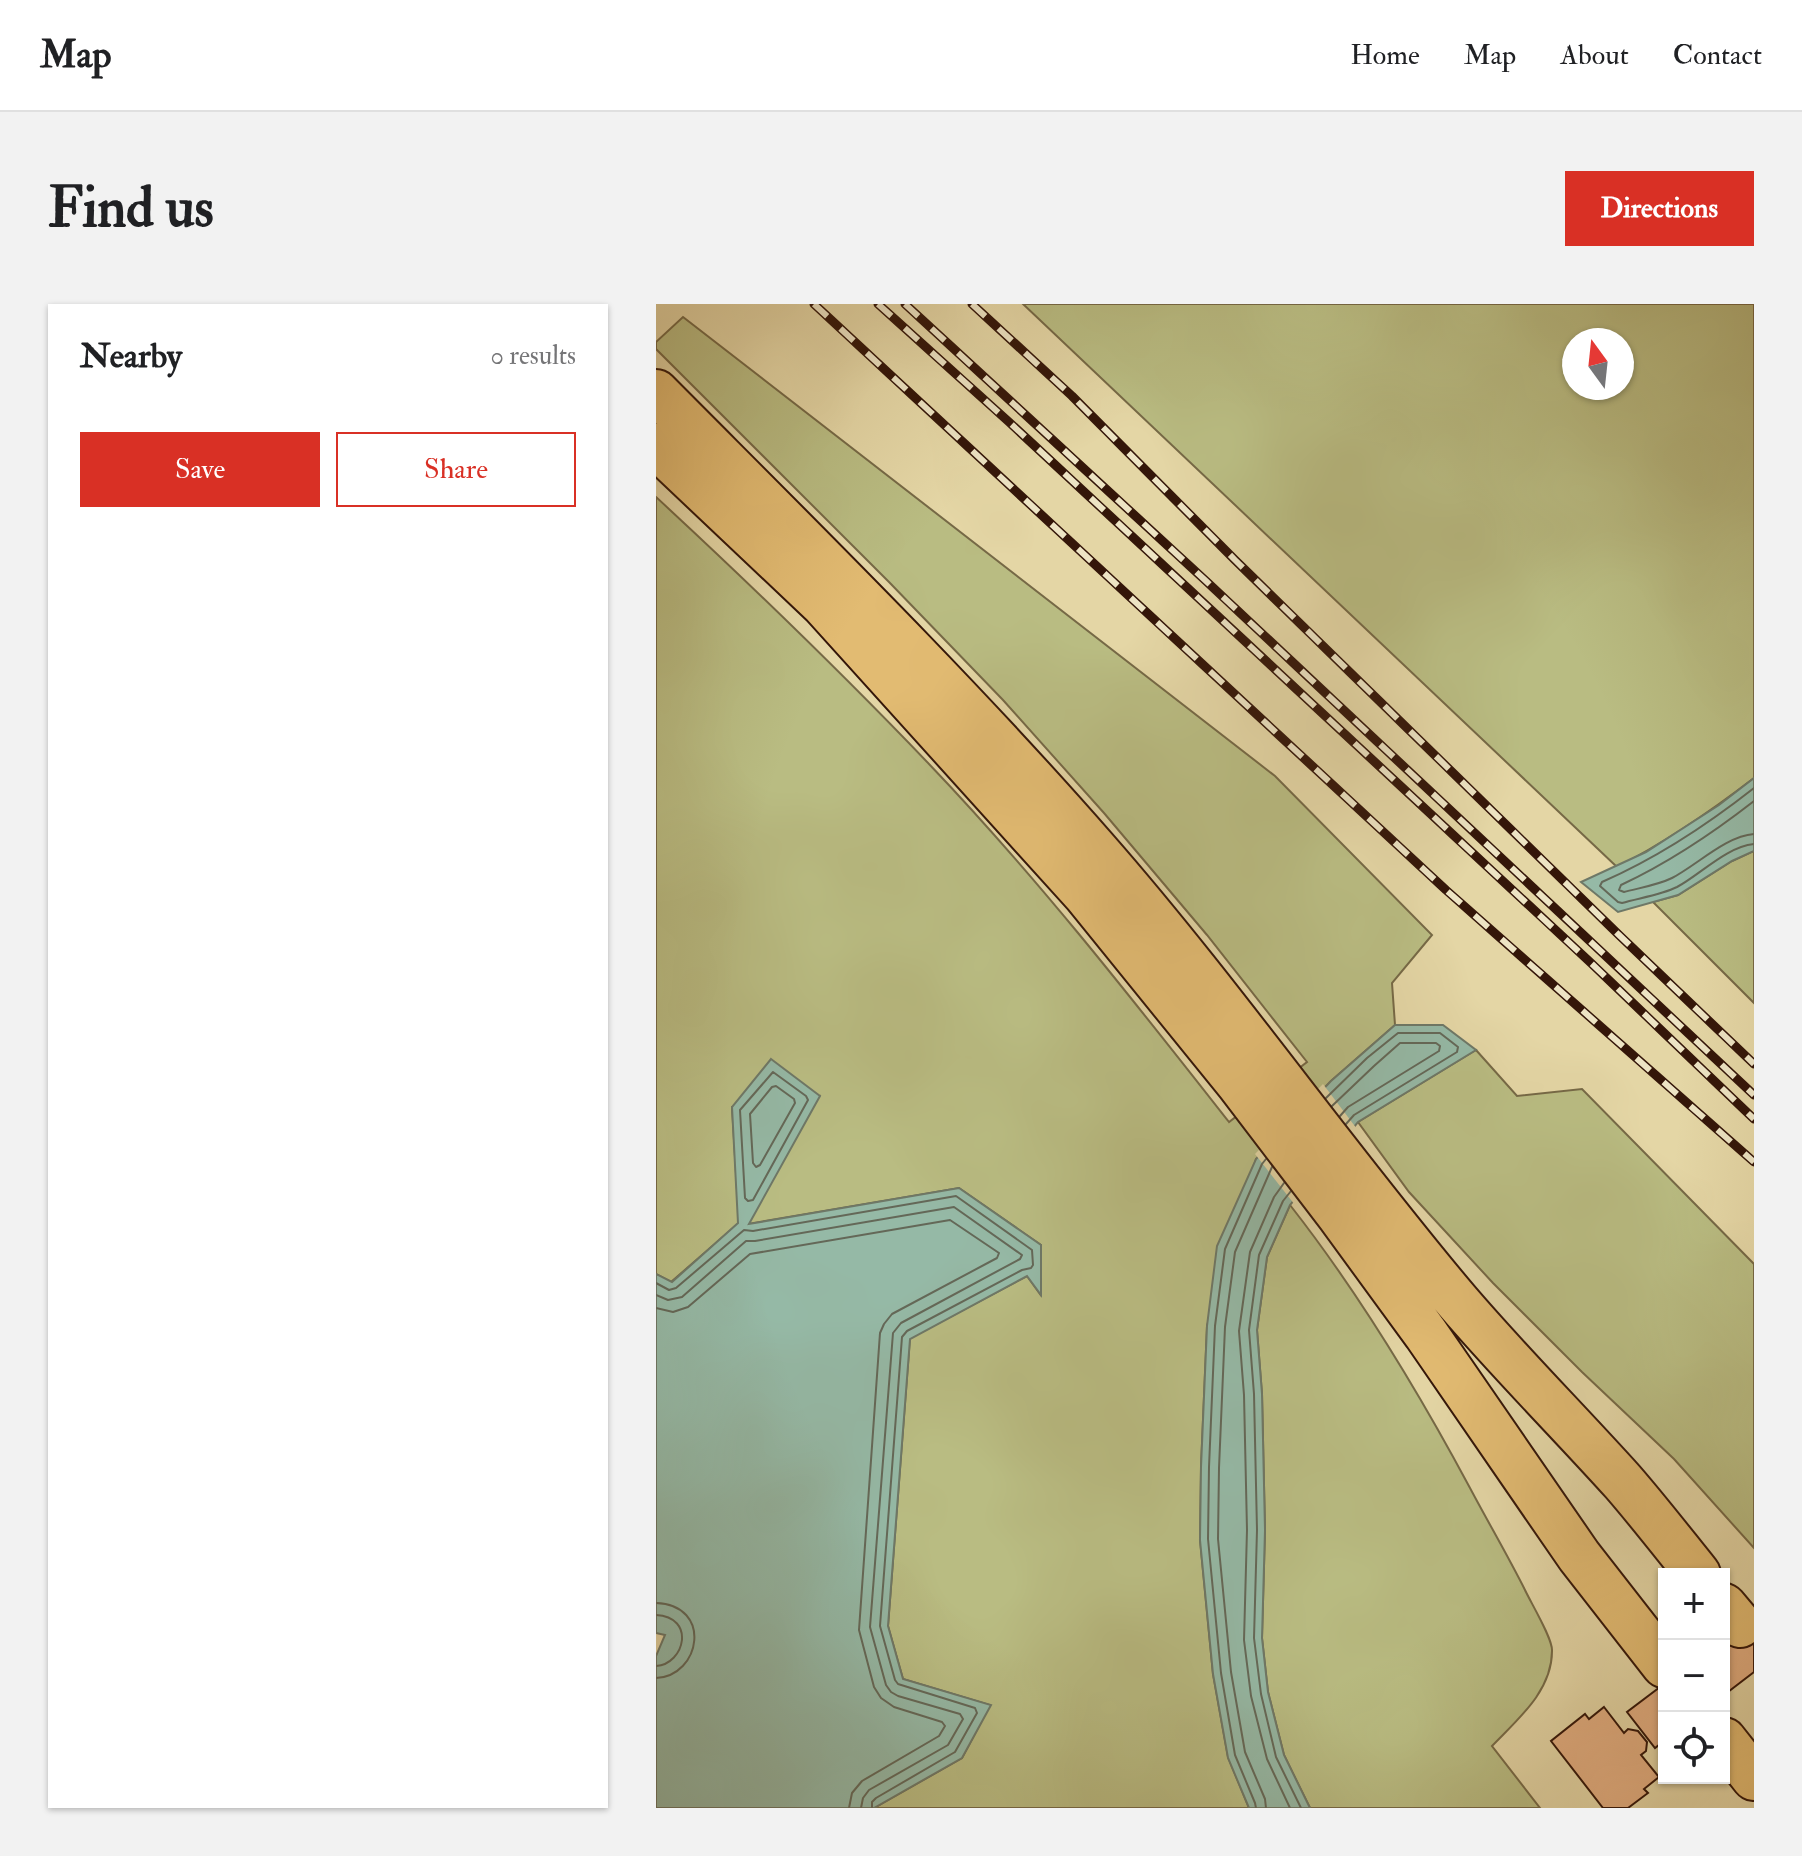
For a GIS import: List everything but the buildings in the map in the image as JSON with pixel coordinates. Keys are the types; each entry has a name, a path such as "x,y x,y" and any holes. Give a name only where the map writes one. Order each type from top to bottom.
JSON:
{"highway":[{"path":"656,392 926,665 1018,762 1133,893 1253,1073 1354,1204 1426,1334 1579,1556 1658,1657"},
{"path":"656,446 823,604 1085,894 1253,1073"},
{"path":"656,465 896,686"},
{"path":"1354,1204 1457,1301 1623,1482 1693,1568"},
{"path":"1730,1748 1754,1778"}],"green space":[{"path":"1023,304 1754,304 1754,778 1688,826 1617,867"},
{"path":"683,317 1275,776 1432,935 1392,983 1395,1025 1331,1081 1256,1159 1207,1326 1200,1540 1213,1674 1228,1757 1249,1808 874,1808 962,1758 990,1705 903,1679 888,1626 910,1338 1027,1276 1040,1294 1041,1245 959,1188 748,1224 819,1096 732,1107 739,1223 671,1282 656,1274 656,497 829,662 969,807 1084,940 1229,1122 1307,1062 1207,935 1003,700 656,349 656,342"},
{"path":"1754,851 1754,1003 1653,902 1678,895"},
{"path":"1476,1050 1517,1096 1582,1089 1754,1264 1754,1548 1674,1459 1493,1283 1409,1192 1358,1122"},
{"path":"1290,1205 1340,1272 1408,1378 1549,1638 1552,1651 1550,1665 1540,1692 1492,1746 1540,1808 1310,1808 1284,1755 1268,1692 1262,1638 1265,1530 1262,1394 1257,1330 1267,1257"}],"water":[{"path":"1754,778 1754,851 1678,895 1618,912 1581,882 1646,852 1719,805"},
{"path":"1395,1025 1443,1025 1476,1050 1358,1122 1290,1205 1267,1257 1257,1330 1262,1394 1265,1530 1262,1638 1268,1692 1284,1755 1310,1808 1249,1808 1228,1758 1213,1674 1200,1540 1207,1326 1217,1246 1256,1159 1331,1081"},
{"path":"771,1059 820,1096 749,1224 959,1188 1041,1245 1041,1295 1027,1276 910,1339 888,1626 903,1679 991,1705 962,1758 874,1808 656,1808 656,1656 665,1635 656,1633 656,1274 672,1282 738,1223 732,1107"}],"pier":[{"path":"1323,1084 1357,1129 1295,1205 1255,1154"}],"railway":[{"path":"814,304 1446,890 1754,1162"},
{"path":"878,304 1591,963 1754,1119"},
{"path":"905,304 1206,581 1754,1095"},
{"path":"972,304 1072,396 1235,560 1754,1064"}]}
